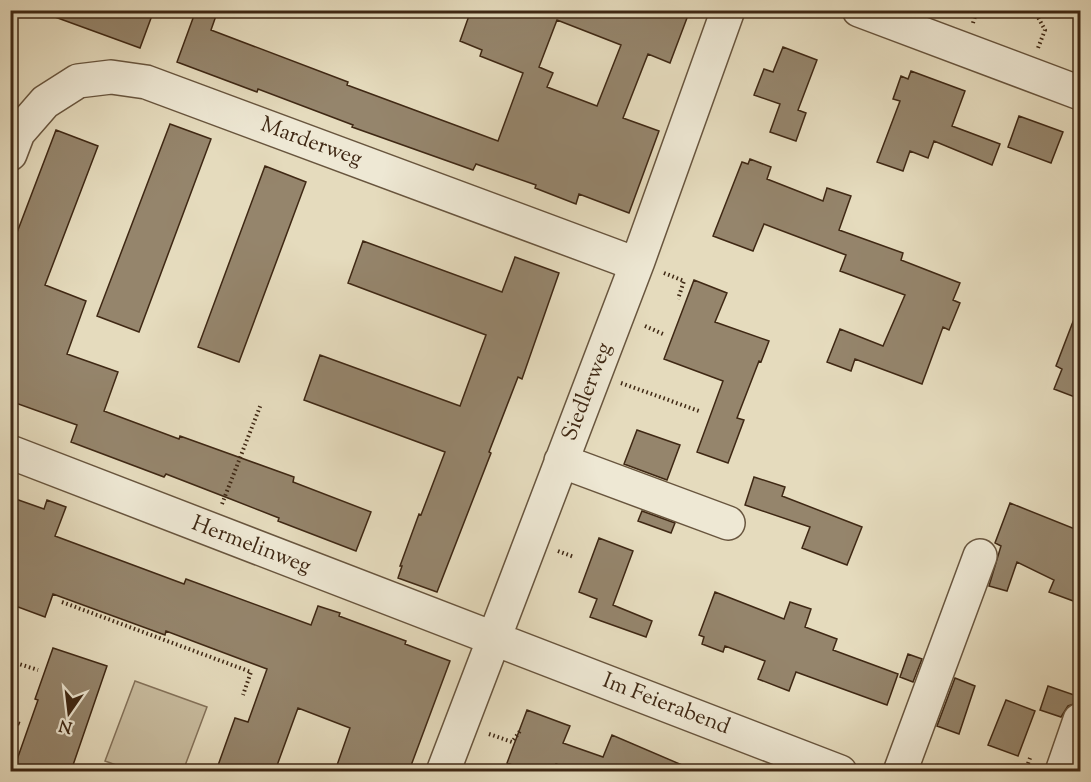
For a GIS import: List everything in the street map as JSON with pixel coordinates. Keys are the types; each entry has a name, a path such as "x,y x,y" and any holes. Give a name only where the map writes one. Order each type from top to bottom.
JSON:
{"street":[{"name":"Siedlerweg","path":"443,771 637,263 728,10"},
{"path":"859,10 1080,93"},
{"name":"Marderweg","path":"10,154 18,133 45,102 78,81 111,76 146,82 637,263"},
{"name":"Hermelinweg","path":"10,452 492,639"},
{"path":"561,461 728,523"},
{"path":"900,771 980,556"},
{"name":"Im Feierabend","path":"492,639 840,771"},
{"path":"1062,771 1080,720"}],"path":[{"path":"1028,74 1045,30 1034,10"},
{"path":"637,263 684,281 678,299"},
{"path":"594,373 699,411"},
{"path":"212,530 261,404"},
{"path":"62,602 251,672 243,695"},
{"path":"16,663 38,670"},
{"path":"10,720 20,724"},
{"path":"460,724 512,742 520,731"},
{"path":"1025,771 1030,758"}],"shaded area":[{"path":"135,681 207,707 183,771 133,771 105,761"}],"building":[{"path":"45,10 154,10 140,48 44,13"},
{"path":"196,10 218,10 211,30 348,82 347,85 498,141 523,73 480,56 482,50 460,41 471,10 690,10 670,63 648,54 623,118 659,131 629,213 579,194 576,204 535,188 536,185 476,164 473,170 352,127 353,125 258,89 257,92 177,62","holes":["557,20 621,45 597,106 547,87 553,73 539,67"]},
{"path":"783,47 817,60 798,110 806,113 796,141 770,132 780,104 754,95 764,69 773,72"},
{"path":"911,71 965,91 952,126 1000,144 992,165 934,141 928,158 910,151 903,171 877,162 900,101 893,99 901,76 908,79"},
{"path":"1019,116 1063,132 1051,163 1008,147"},
{"path":"170,124 211,139 139,332 97,316"},
{"path":"56,130 98,146 45,285 86,301 67,354 118,372 104,411 179,439 180,436 294,477 293,482 371,512 356,551 166,474 164,477 71,442 77,425 10,401 10,251"},
{"path":"750,159 771,167 767,179 823,201 827,188 851,196 839,230 903,253 901,260 960,283 953,300 960,303 949,330 943,327 922,384 855,359 851,371 827,362 840,329 883,346 905,295 840,271 846,255 764,224 753,251 713,236 742,162 748,164"},
{"path":"265,166 306,182 239,362 198,347"},
{"path":"363,241 502,292 515,257 559,273 522,379 518,377 437,592 398,578 402,566 400,566 419,514 421,515 445,452 304,400 320,355 460,406 486,335 348,283"},
{"path":"694,280 727,293 715,322 769,341 737,418 744,420 728,463 697,452 723,381 664,359"},
{"path":"1079,306 1080,399 1054,389 1062,369 1056,366"},
{"path":"637,430 680,445 667,480 624,464"},
{"path":"754,477 785,487 782,496 862,527 847,565 802,548 810,527 745,505"},
{"path":"10,497 44,509 47,500 66,507 55,536 184,584 186,579 311,625 318,606 340,613 339,616 406,641 405,644 450,661 409,771 335,771 350,728 298,708 275,771 216,771 235,718 248,722 267,669 166,631 165,635 53,594 45,617 10,604"},
{"path":"1010,503 1080,531 1080,591 1076,602 1049,592 1054,580 1017,562 1007,591 989,586 1001,546 995,543"},
{"path":"642,511 675,523 671,533 638,521"},
{"path":"599,538 633,551 613,605 652,621 646,637 590,617 597,599 579,592"},
{"path":"715,592 784,619 790,602 811,609 805,627 837,639 833,650 898,674 887,705 796,672 789,691 758,679 765,661 725,646 723,652 702,644 704,637 699,635"},
{"path":"53,648 107,666 71,771 13,771 38,700 35,699"},
{"path":"908,654 922,659 913,682 900,677"},
{"path":"955,678 975,686 959,734 937,726"},
{"path":"1048,686 1080,697 1080,702 1068,706 1061,717 1040,710"},
{"path":"1006,700 1035,711 1018,756 988,745"},
{"path":"527,710 570,726 563,743 603,757 612,735 696,771 576,771 556,764 553,771 513,771 515,766 507,763"}]}
